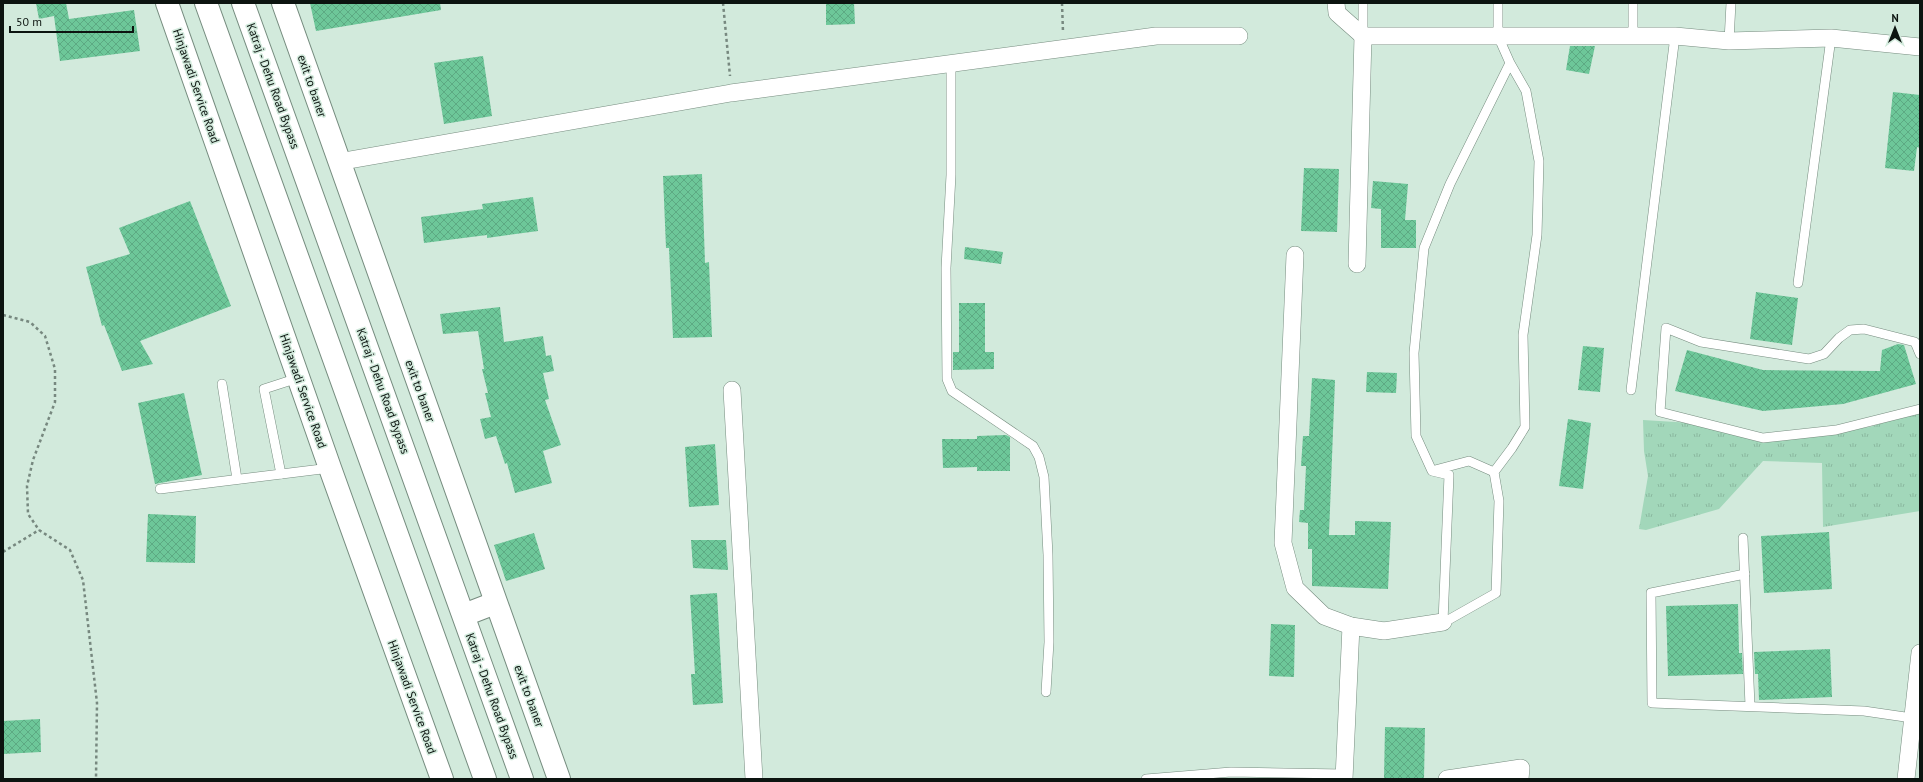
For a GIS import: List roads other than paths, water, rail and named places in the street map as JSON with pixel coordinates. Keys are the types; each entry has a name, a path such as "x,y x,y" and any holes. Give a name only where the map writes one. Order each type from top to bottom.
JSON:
{"main road":[{"name":"Hinjawadi Service Road","path":"167,3 298,378 442,779"},
{"path":"206,3 486,779"},
{"name":"Katraj - Dehu Road Bypass","path":"243,3 522,779"},
{"name":"exit to baner","path":"282,3 559,779"},
{"path":"464,615 496,603"}],"street":[{"path":"1336,3 1337,13 1363,36 1675,36 1729,41 1831,38 1920,47"},
{"path":"338,162 731,93 951,62 1156,36 1238,36"},
{"path":"1357,264 1363,36"},
{"path":"1295,255 1283,543 1295,588 1324,616 1351,626 1384,632 1443,622"},
{"path":"732,390 754,779"},
{"path":"1344,776 1351,626"},
{"path":"1906,779 1920,653"},
{"path":"1447,779 1521,768 1520,779"}],"lane":[{"path":"1363,3 1363,36"},
{"path":"1432,471 1449,475 1443,622 1450,620 1496,593 1499,501 1494,472 1512,448 1525,427 1523,335 1537,235 1539,161 1526,91 1510,63 1498,36 1498,3"},
{"path":"1633,3 1633,36"},
{"path":"1729,41 1731,3"},
{"path":"1631,390 1675,36"},
{"path":"1798,283 1831,38"},
{"path":"951,62 951,175 946,268 947,379 952,392 1032,446 1039,457 1044,477 1048,555 1049,642 1046,692"},
{"path":"1432,471 1416,436 1414,353 1424,248 1450,184 1510,63"},
{"path":"1920,354 1915,342 1864,329 1850,330 1839,338 1824,354 1809,359 1701,342 1666,328 1660,412 1763,438 1836,430 1920,409"},
{"path":"281,474 264,389 298,378"},
{"path":"222,384 237,479"},
{"path":"1432,471 1469,461 1494,472"},
{"path":"160,489 330,468"},
{"path":"1743,538 1750,706"},
{"path":"1745,574 1651,593 1652,703 1864,711 1912,718"},
{"path":"1146,779 1231,776 1344,776"}]}
